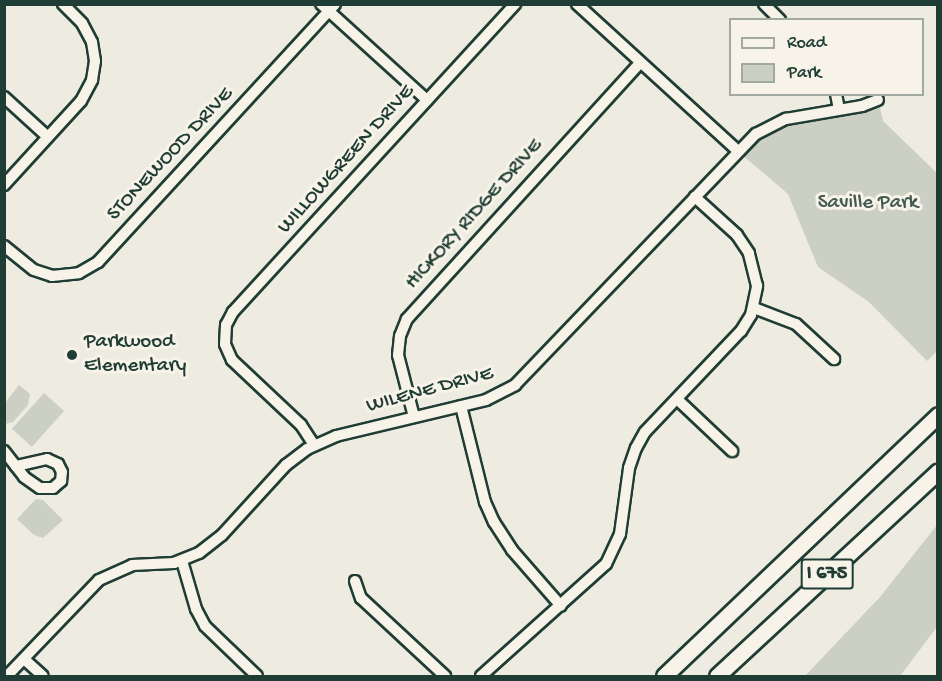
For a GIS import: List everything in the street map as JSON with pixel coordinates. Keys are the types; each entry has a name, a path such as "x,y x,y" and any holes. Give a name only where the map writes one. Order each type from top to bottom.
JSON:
{"highway":[{"name":"I 675","path":"664,676 938,416"},
{"name":"I 675","path":"717,676 938,471"},
{"path":"652,676 725,617"}],"street":[{"path":"4,185 81,101 89,89 95,71 92,42 75,14 63,4"},
{"path":"75,14 84,4"},
{"name":"WILLOWGREEN DRIVE","path":"314,445 301,425 232,360 226,348 225,334 233,312 514,4"},
{"path":"577,4 738,151"},
{"path":"764,4 778,18"},
{"path":"328,7 427,100"},
{"name":"STONEWOOD DRIVE","path":"4,246 34,270 52,276 79,273 98,262 328,7"},
{"name":"HICKORY RIDGE DRIVE","path":"414,417 398,355 400,336 407,319 640,63"},
{"path":"836,96 839,109"},
{"path":"4,97 48,137"},
{"name":"WILENE DRIVE","path":"7,676 89,589 105,576 132,565 182,561 215,542 286,465 314,445 336,436 496,396 526,375 756,134 777,122 862,106 878,100"},
{"path":"481,676 599,572 612,555 620,534 629,468 645,432 741,331 754,308 757,280 749,253 737,236 695,197"},
{"path":"754,308 796,324 834,358"},
{"path":"677,399 732,452"},
{"path":"461,406 485,502 494,522 512,550 561,606"},
{"path":"4,451 16,466"},
{"path":"182,561 196,609 205,626 257,676"},
{"path":"355,581 361,598 445,676"},
{"path":"24,659 43,676"}],"green space":[{"name":"Saville Park","path":"879,103 883,121 937,173 937,351 927,361 869,302 818,267 788,194 741,154 760,136 789,123"},
{"path":"19,385 30,394 28,405 13,422 5,424 5,403"},
{"path":"44,393 64,411 32,447 12,429"},
{"path":"36,499 43,500 63,520 43,538 34,535 17,519"},
{"path":"937,525 937,627 900,676 805,676 880,597"}],"place":[{"name":"Parkwood Elementary","path":"72,355"}]}
